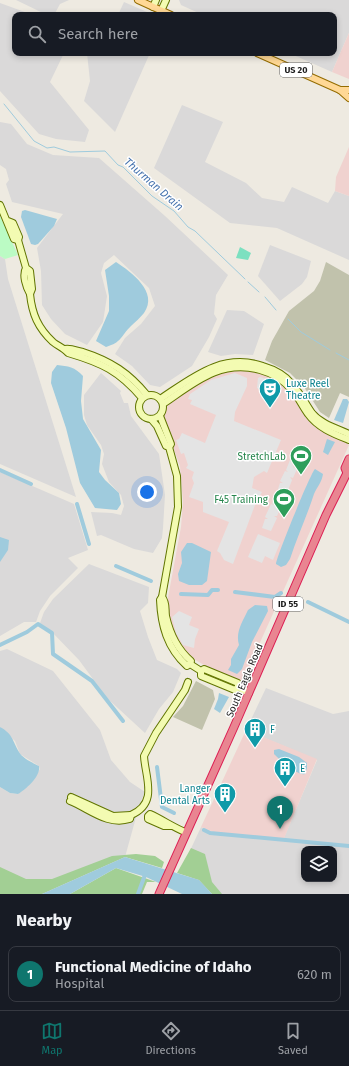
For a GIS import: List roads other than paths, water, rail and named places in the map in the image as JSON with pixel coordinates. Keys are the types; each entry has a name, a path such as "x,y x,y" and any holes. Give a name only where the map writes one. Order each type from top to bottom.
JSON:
{"highway":[{"name":"South Eagle Road","path":"159,894 185,832 249,693 326,515 348,472 345,468 349,459"}],"main road":[{"path":"138,0 161,11"},
{"name":"US 20","path":"264,56 340,90 349,98"},
{"name":"US 20","path":"340,90 349,90"}],"street":[{"path":"153,7 156,0"},
{"path":"161,11 166,0"},
{"path":"0,204 8,221 7,225 14,239 18,240 24,254 26,268 24,272 27,289 30,294 31,309 39,327 55,343 65,349 76,350 111,362 126,373 144,397"},
{"path":"161,401 207,368 224,363 250,362 273,369 290,381 302,395 313,414 326,424 349,434"},
{"path":"161,401 210,373 238,366 251,367 266,371 280,379 290,387 308,415 320,426 349,440"},
{"path":"160,416 151,419 145,418 140,413 139,405 144,397 154,395 161,401"},
{"path":"161,401 160,416 171,444 169,447 177,476 178,507 162,597 160,600 160,615 164,631 171,647 179,659 187,666 190,664 201,671 201,676 235,690 238,687 249,693"},
{"path":"151,419 159,430 166,446 169,447"},
{"path":"71,799 112,821 130,819 131,815 140,809 149,794 150,784 144,756 156,733 185,690 188,682"},
{"path":"140,809 148,816 150,814 185,832"}],"water":[{"path":"25,210 57,219 54,226 38,244 35,245 31,244 21,217 22,211"},
{"path":"116,262 129,271 141,283 146,290 148,305 144,313 120,339 106,347 96,341 109,311 109,296 105,270"},
{"path":"57,365 71,368 83,376 81,401 83,419 101,450 99,472 119,493 121,504 117,510 95,508 80,483 66,428 51,383 52,372"},
{"path":"343,399 347,399 349,402 343,423 334,420"},
{"path":"327,439 335,442 328,455 323,452"},
{"path":"315,469 323,474 322,480 314,494 290,559 286,565 281,567 276,564 287,532"},
{"path":"0,537 9,540 8,550 0,562"},
{"path":"187,543 192,543 211,552 207,581 202,585 189,585 179,581 178,574 182,563 181,552"},
{"path":"255,605 267,606 268,611 252,642 242,669 237,674 228,670 231,665 231,659 239,645 238,636 240,627 248,610"},
{"path":"219,693 229,697 220,713 214,709"},
{"path":"0,727 10,735 19,752 23,756 39,766 38,774 29,786 18,794 10,793 0,787"},
{"path":"279,749 299,757 307,763 305,774 298,773 293,770 277,757 274,754 274,750"},
{"path":"125,857 199,880 212,894 182,894 146,877 116,868 70,894 42,894"}],"waterway":[{"name":"Thurman Drain","path":"4,104 34,141 47,148 54,147 70,152 105,151 152,196 174,211 188,227 195,231 245,279"},
{"name":"Thurman Drain","path":"248,282 259,292"},
{"name":"Thurman Drain","path":"265,297 276,310"},
{"name":"Thurman Drain","path":"288,319 301,332 330,350"},
{"name":"Thurman Drain","path":"336,353 349,360"},
{"path":"0,470 31,484"},
{"path":"77,504 89,544"},
{"path":"116,566 151,581"},
{"path":"181,594 208,595 212,590 218,590"},
{"path":"235,592 275,597 281,593"},
{"path":"308,602 349,622"},
{"path":"0,645 27,632 38,624 52,633 53,654 92,681 123,721"},
{"path":"157,767 162,807 174,813"},
{"path":"204,830 210,833 349,846"},
{"path":"138,894 146,872"}],"place":[{"name":"Luxe Reel Theatre","path":"270,408"},
{"name":"StretchLab","path":"301,476"},
{"name":"F45 Training","path":"284,518"},
{"name":"F","path":"255,748"},
{"name":"E","path":"285,788"},
{"name":"Langer Dental Arts","path":"225,814"},
{"name":"Functional Medicine of Idaho","path":"280,829"}]}
